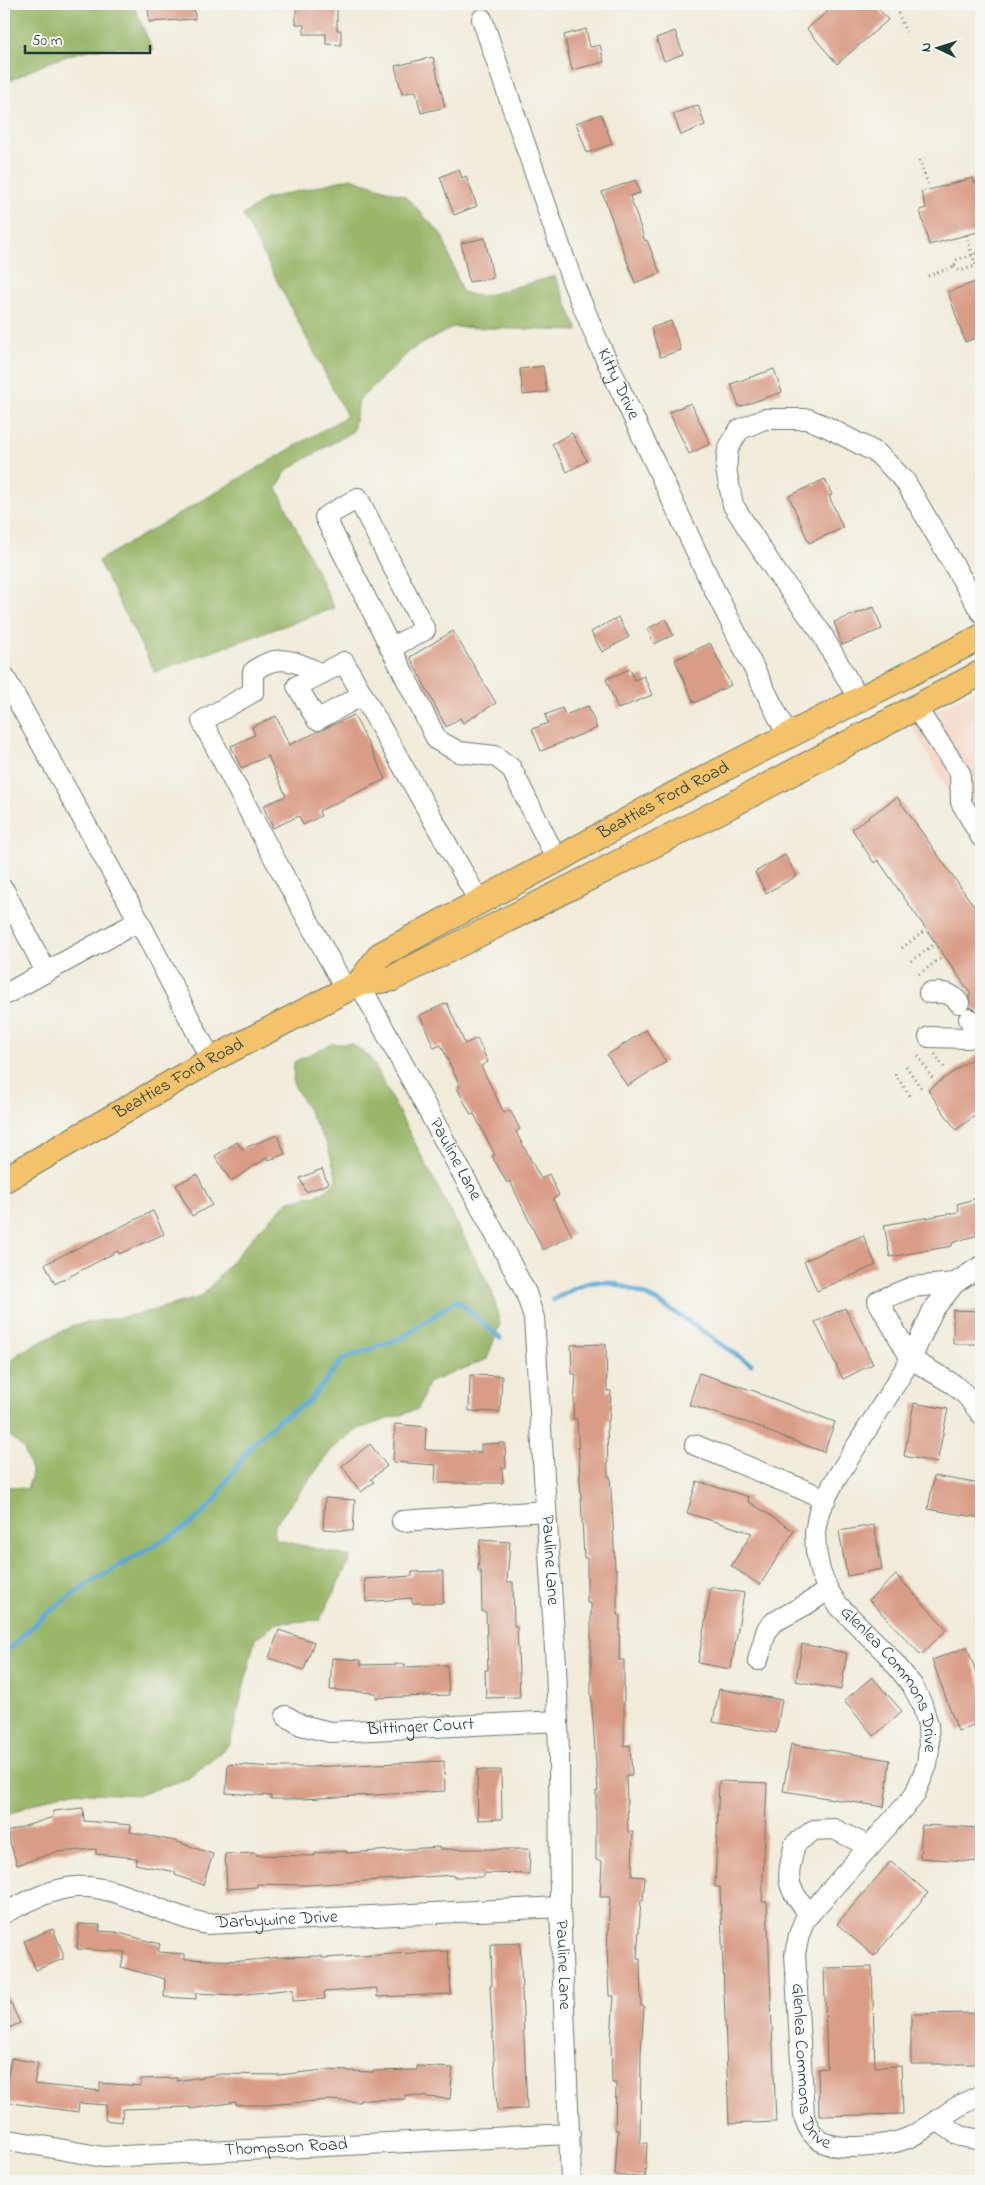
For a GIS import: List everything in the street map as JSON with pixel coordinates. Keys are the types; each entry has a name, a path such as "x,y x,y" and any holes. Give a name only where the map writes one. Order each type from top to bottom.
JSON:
{"main road":[{"name":"Beatties Ford Road","path":"352,986 380,955 557,860 665,799 858,698 981,637"},
{"name":"Beatties Ford Road","path":"4,1180 211,1060 352,986 391,979 981,673"}],"street":[{"name":"Kitty Drive","path":"482,18 570,278 711,583 788,736"},
{"path":"858,698 820,631 776,572 733,505 726,469 728,449 739,430 764,419 808,419 828,427 877,453 905,481 981,612"},
{"path":"390,648 425,630 358,498 325,517 390,648 437,740 459,752 495,756 511,768 557,860"},
{"name":"Pauline Lane","path":"321,674 298,662 278,660 264,663 253,672 252,692 202,721 260,832 352,986 526,1293 534,1318 558,1721 560,1907 571,2181"},
{"path":"362,695 317,720 297,686 344,662 479,901"},
{"path":"4,676 9,698 139,921 211,1060"},
{"path":"916,708 960,774 961,802 981,837"},
{"path":"4,890 46,972"},
{"path":"4,995 139,921"},
{"path":"930,993 944,992 954,995 977,1032 969,1038 930,1037"},
{"name":"Glenlea Commons Drive","path":"981,1266 955,1283 933,1310 911,1359 834,1482 819,1511 815,1532 816,1551 820,1571 828,1590 838,1604 901,1670 922,1704 928,1725 929,1748 927,1765 914,1796 810,1914 799,1934 795,1954 804,2116 808,2129 818,2140 830,2146 872,2145 908,2138 959,2106 981,2095"},
{"path":"955,1283 912,1287 878,1301 911,1359 953,1384 967,1396 981,1414"},
{"path":"695,1445 826,1499"},
{"path":"402,1521 545,1510"},
{"path":"758,1660 767,1629 774,1622 828,1590"},
{"name":"Bittinger Court","path":"286,1716 308,1728 330,1732 558,1721"},
{"path":"810,1914 794,1896 789,1879 795,1844 814,1830 834,1829 870,1847"},
{"name":"Darbywine Drive","path":"4,1913 54,1891 76,1886 112,1892 187,1921 207,1924 560,1907"},
{"path":"937,2120 960,2136 981,2140"},
{"name":"Thompson Road","path":"4,2139 104,2157 570,2134"}],"path":[{"path":"894,4 906,32"},
{"path":"920,160 928,184"},
{"path":"966,235 981,281"},
{"path":"954,267 956,260 981,252"},
{"path":"954,267 960,271 981,264"},
{"path":"928,276 954,267"},
{"path":"902,948 923,932"},
{"path":"911,961 932,946"},
{"path":"920,974 940,959"},
{"path":"918,1056 934,1079"},
{"path":"906,1066 921,1088"},
{"path":"895,1074 910,1096"}],"shaded area":[{"path":"981,687 981,852 911,724"}],"green space":[{"path":"4,4 133,4 153,51 131,48 101,48 84,51 48,63 4,85"},
{"path":"351,178 405,196 442,235 462,292 481,297 555,276 578,331 453,327 411,350 359,400 353,431 287,470 277,488 334,608 155,672 98,561 347,416 243,215 266,199"},
{"path":"331,1044 352,1044 370,1057 492,1291 500,1324 487,1359 428,1383 418,1409 358,1429 333,1448 275,1525 274,1539 351,1557 320,1620 277,1623 255,1639 230,1744 189,1778 139,1795 64,1792 4,1816 4,1486 27,1489 32,1474 24,1449 4,1431 4,1370 19,1353 74,1325 139,1314 201,1297 258,1231 287,1202 323,1193 337,1179 328,1147 293,1083 294,1062"}],"building":[{"path":"148,4 194,4 195,19 149,22"},
{"path":"337,4 337,30 341,30 341,45 326,44 326,34 304,34 304,25 296,24 296,5"},
{"path":"836,4 875,4 888,20 837,64 807,29"},
{"path":"586,29 590,47 600,45 604,62 572,70 564,35"},
{"path":"675,31 683,54 664,61 656,38"},
{"path":"433,57 445,107 421,113 416,91 402,94 395,66"},
{"path":"698,105 705,125 681,135 673,114"},
{"path":"601,114 612,144 587,153 576,123"},
{"path":"459,169 462,178 466,176 477,206 454,215 440,177"},
{"path":"973,178 974,183 981,181 981,231 929,245 920,210 926,208 921,192"},
{"path":"635,180 640,193 630,196 645,241 647,240 660,273 635,283 602,192"},
{"path":"485,238 493,278 469,282 461,243"},
{"path":"981,280 981,336 965,342 948,292"},
{"path":"671,321 681,350 660,357 651,328"},
{"path":"543,366 547,392 523,395 520,369"},
{"path":"774,369 782,392 739,407 731,384"},
{"path":"691,403 710,444 689,454 669,412"},
{"path":"572,433 587,461 567,472 552,444"},
{"path":"825,479 832,495 829,496 843,528 809,543 789,496"},
{"path":"874,607 882,629 842,645 834,622"},
{"path":"618,617 629,637 602,652 591,632"},
{"path":"666,619 673,635 654,644 647,629"},
{"path":"453,631 496,703 463,723 460,718 446,727 410,657"},
{"path":"710,643 731,685 694,703 675,660"},
{"path":"630,669 634,680 644,676 652,695 618,709 606,679"},
{"path":"588,706 597,728 541,751 532,729 548,723 545,715 562,708 565,715"},
{"path":"354,715 386,779 319,811 321,816 303,825 299,816 273,828 263,806 286,796 268,756 241,768 231,746 255,735 252,727 276,716 289,745"},
{"path":"897,797 981,916 981,1010 979,1012 970,1007 969,996 971,994 878,860 874,863 852,829"},
{"path":"785,855 797,876 766,893 755,872"},
{"path":"447,1003 465,1044 477,1038 488,1062 481,1066 504,1113 510,1110 520,1129 516,1132 541,1179 549,1174 559,1195 553,1199 572,1235 543,1250 510,1181 507,1183 492,1156 495,1155 474,1114 471,1115 457,1088 460,1086 441,1045 434,1048 420,1015"},
{"path":"646,1030 666,1062 627,1086 607,1055"},
{"path":"981,1052 981,1111 956,1130 928,1090"},
{"path":"277,1135 285,1154 269,1160 268,1157 231,1181 215,1156 237,1142 242,1149"},
{"path":"322,1169 328,1184 306,1192 300,1178"},
{"path":"197,1174 212,1205 192,1216 176,1185"},
{"path":"981,1197 981,1234 952,1243 952,1246 890,1257 884,1225 959,1212 957,1204"},
{"path":"153,1211 164,1234 119,1254 118,1251 55,1284 45,1264"},
{"path":"863,1235 876,1265 817,1291 804,1261"},
{"path":"845,1308 873,1364 843,1379 815,1322"},
{"path":"953,1310 981,1311 981,1344 953,1344"},
{"path":"606,1344 607,1391 611,1391 609,1421 607,1421 608,1476 610,1476 615,1569 617,1569 617,1615 620,1615 619,1660 624,1660 624,1746 630,1745 632,1775 626,1775 628,1832 633,1832 632,1876 645,1877 643,1900 641,1900 637,1959 640,1959 641,2006 644,2006 641,2053 640,2143 647,2143 645,2178 615,2175 618,2130 615,2130 616,2083 612,2083 611,2039 614,1996 609,1996 607,1949 610,1897 600,1897 602,1861 596,1860 596,1791 598,1791 591,1695 591,1603 587,1603 587,1558 584,1558 577,1419 573,1419 576,1374 572,1374 571,1345"},
{"path":"699,1373 760,1393 835,1422 824,1452 764,1430 764,1428 689,1405"},
{"path":"470,1375 502,1376 500,1412 469,1411"},
{"path":"914,1403 948,1409 937,1463 904,1456"},
{"path":"395,1424 426,1427 425,1450 481,1452 481,1444 505,1443 506,1468 502,1468 503,1483 435,1483 436,1465 393,1462"},
{"path":"370,1444 387,1466 371,1479 374,1482 361,1492 342,1466"},
{"path":"934,1476 981,1484 981,1518 928,1509"},
{"path":"697,1481 749,1497 748,1501 794,1531 760,1585 731,1566 752,1533 687,1513"},
{"path":"325,1498 355,1500 353,1531 323,1529"},
{"path":"874,1525 882,1569 847,1576 839,1531"},
{"path":"480,1540 510,1542 507,1582 513,1582 514,1626 517,1626 520,1697 486,1698 485,1670 488,1670 486,1612 482,1612 481,1571 478,1571"},
{"path":"443,1571 443,1603 412,1603 412,1598 366,1602 365,1579 412,1576 412,1572"},
{"path":"896,1575 947,1629 921,1655 869,1600"},
{"path":"711,1587 744,1593 731,1669 698,1663"},
{"path":"279,1630 314,1642 304,1670 269,1658"},
{"path":"802,1644 847,1653 841,1690 796,1681"},
{"path":"967,1647 981,1686 981,1722 958,1731 932,1660"},
{"path":"332,1658 361,1660 361,1665 405,1664 405,1667 447,1665 449,1695 376,1698 376,1693 330,1690"},
{"path":"872,1677 902,1711 874,1736 844,1701"},
{"path":"719,1689 782,1700 776,1733 713,1722"},
{"path":"791,1744 890,1760 884,1807 783,1791"},
{"path":"444,1761 445,1791 302,1799 271,1799 271,1796 226,1793 228,1764 310,1767"},
{"path":"477,1770 501,1770 502,1819 478,1820"},
{"path":"719,1781 767,1783 762,1902 767,1902 776,2122 729,2124 720,1887 715,1887"},
{"path":"83,1808 84,1821 131,1825 130,1832 175,1841 213,1854 203,1885 175,1875 176,1872 135,1864 137,1858 96,1854 96,1849 56,1852 17,1865 7,1832 53,1817 53,1811"},
{"path":"922,1825 981,1828 981,1862 920,1858"},
{"path":"439,1847 439,1849 530,1849 529,1874 484,1873 484,1877 453,1877 453,1875 307,1885 257,1884 257,1887 227,1889 225,1854 256,1853 256,1855 315,1856 315,1853"},
{"path":"891,1861 928,1893 874,1956 837,1924"},
{"path":"79,1924 100,1925 99,1931 115,1932 160,1944 158,1952 184,1954 184,1959 244,1961 280,1957 322,1956 322,1958 448,1951 451,1994 377,1997 377,1988 324,1992 325,1999 293,2001 293,1989 237,1995 196,1993 196,1999 164,1997 165,1979 121,1967 125,1952 77,1949"},
{"path":"53,1929 63,1953 63,1959 36,1970 24,1941"},
{"path":"520,1943 527,2109 497,2110 490,1986 492,1986 491,1944"},
{"path":"872,1967 875,2067 901,2066 903,2114 819,2116 818,2069 827,2068 824,1968"},
{"path":"4,1989 20,2023 4,2030"},
{"path":"981,2013 981,2064 911,2064 911,2014"},
{"path":"11,2058 38,2063 34,2084 100,2091 100,2083 141,2086 141,2079 177,2078 177,2081 221,2074 279,2075 324,2070 373,2072 417,2070 417,2066 453,2068 450,2099 405,2095 405,2099 360,2100 360,2102 329,2100 267,2105 236,2105 236,2102 190,2109 190,2107 123,2109 122,2122 105,2120 106,2105 79,2103 78,2112 4,2102"}],"waterway":[{"path":"553,1300 580,1286 595,1282 615,1284 635,1290 676,1313 751,1364"},
{"path":"4,1654 42,1617 86,1585 191,1524 215,1501 253,1444 277,1421 308,1402 343,1359 402,1338 457,1300 500,1338"}]}
